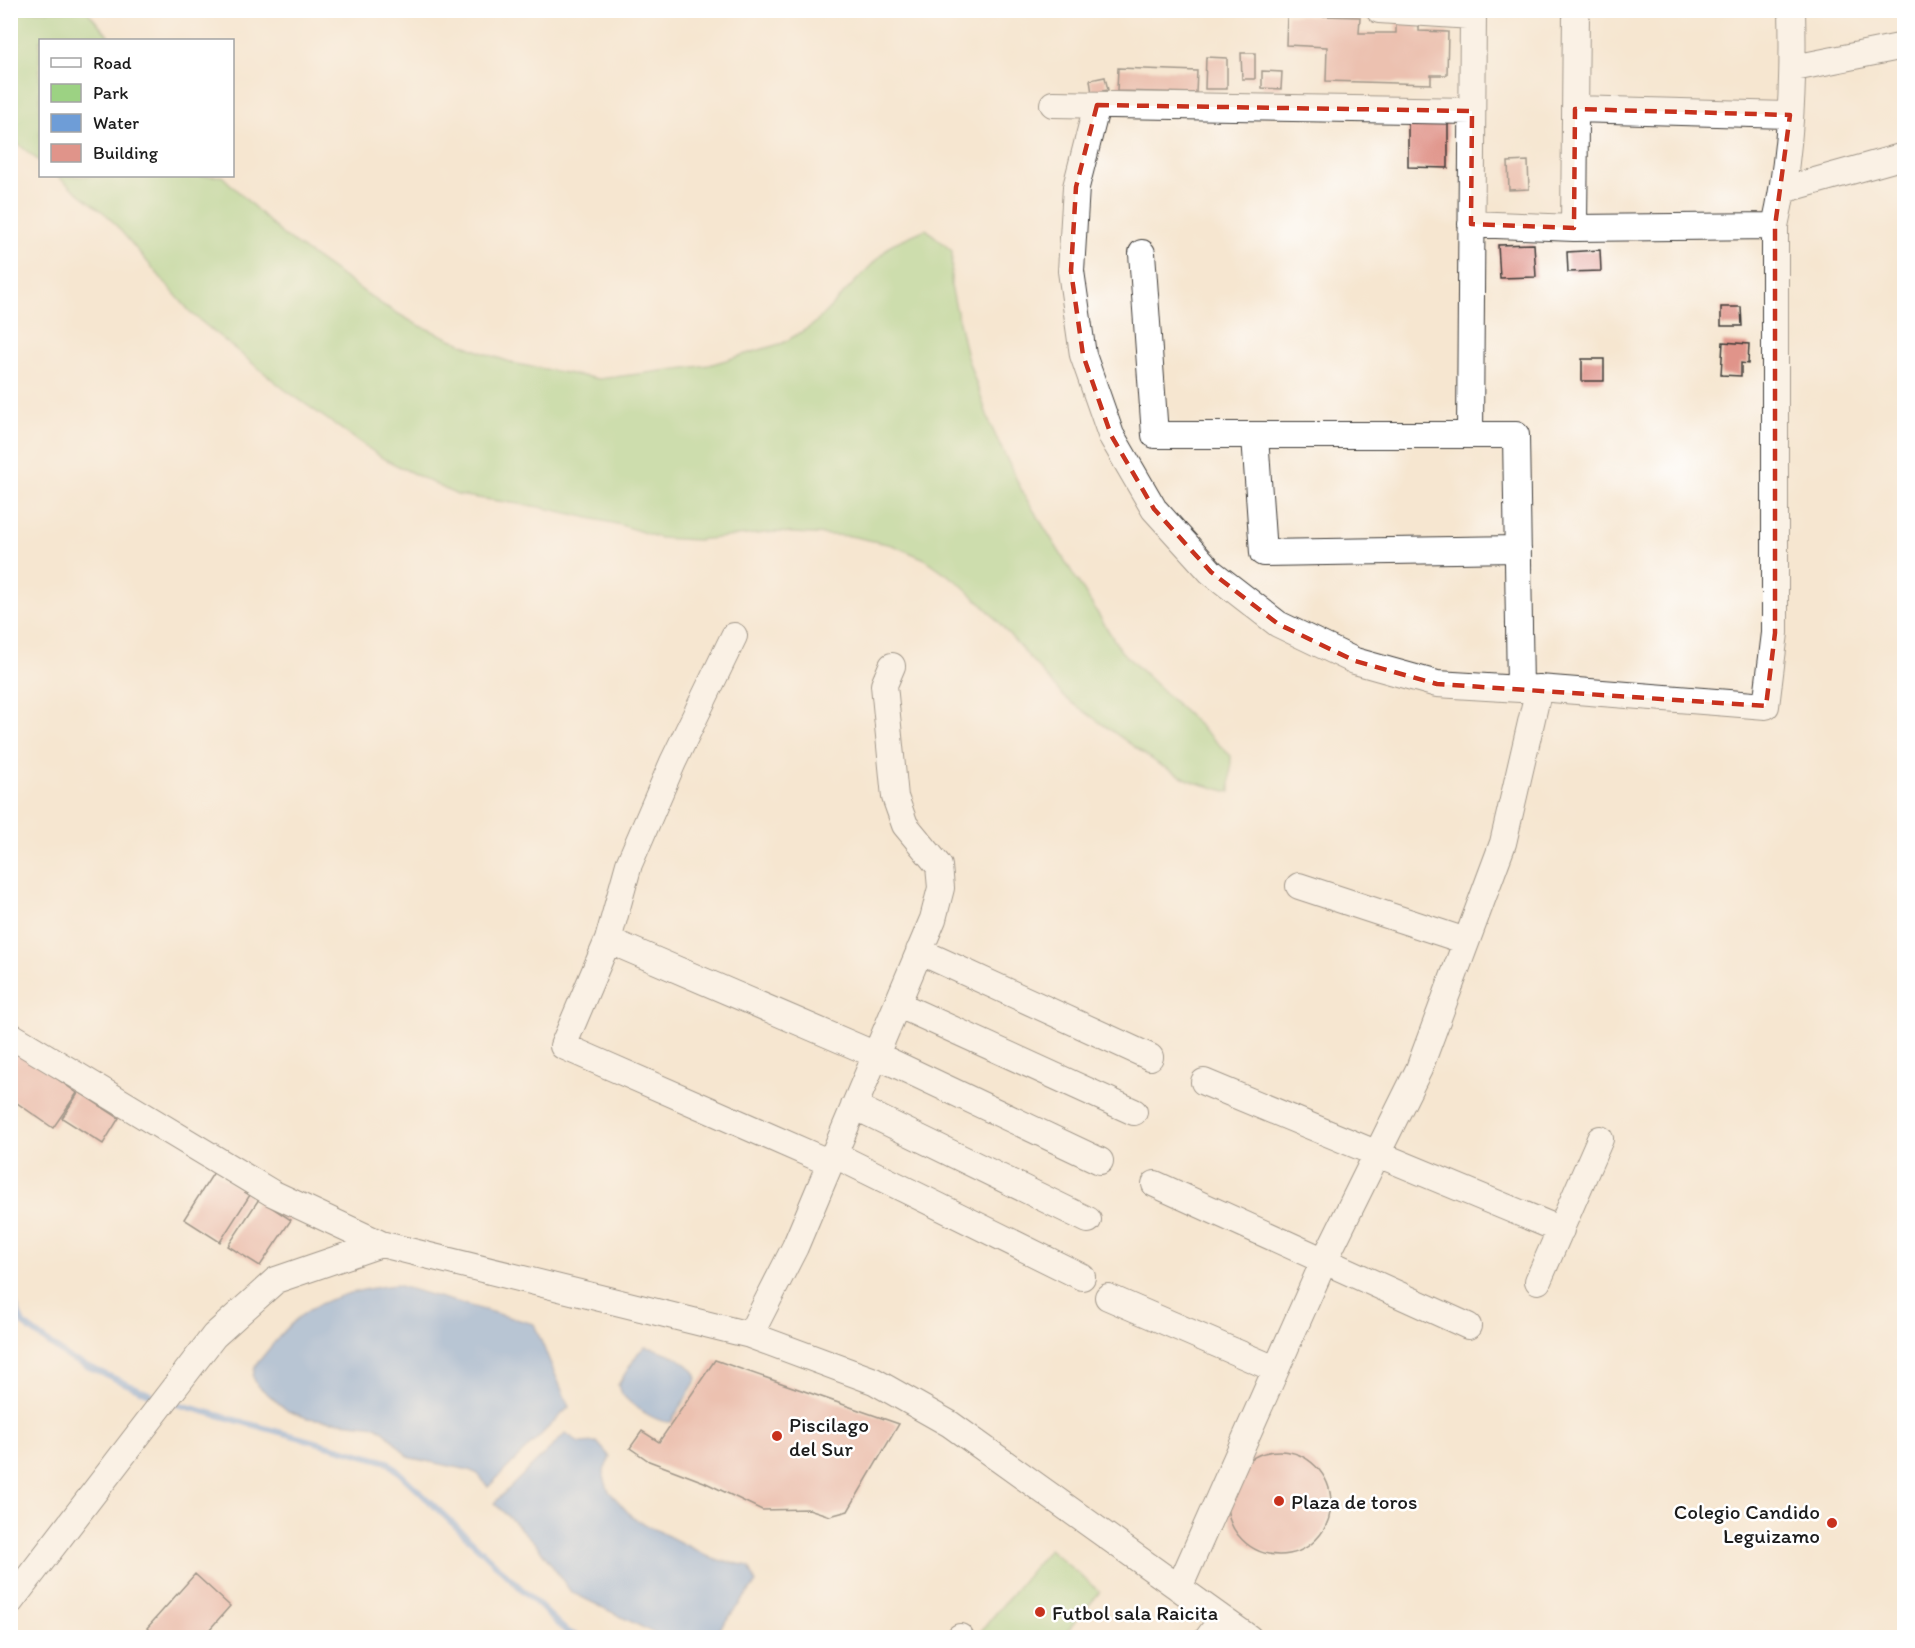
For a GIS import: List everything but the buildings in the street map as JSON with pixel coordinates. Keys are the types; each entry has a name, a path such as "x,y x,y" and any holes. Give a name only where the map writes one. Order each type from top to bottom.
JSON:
{"street":[{"path":"1379,10 1472,13 1470,435"},
{"path":"1574,228 1576,10"},
{"path":"1097,105 1076,186 1071,271 1083,355 1111,435 1154,508 1211,572 1278,624 1355,662 1437,684 1766,706 1775,633 1775,226 1783,190 1794,68 1792,10"},
{"path":"1794,68 1905,46"},
{"path":"1053,104 1472,111"},
{"path":"1575,109 1790,115"},
{"path":"1783,190 1905,156"},
{"path":"1471,224 1574,228 1775,226"},
{"path":"1142,253 1155,435 1516,435 1518,549 1529,689 1503,843 1419,1069 1324,1261 1179,1588"},
{"path":"1255,435 1263,553 1518,549"},
{"path":"734,636 673,762 629,864 608,940 563,1046 832,1159 1082,1277"},
{"path":"750,1335 795,1246 933,920 942,888 939,866 905,825 895,797 884,686 892,666"},
{"path":"1299,886 1466,941"},
{"path":"608,940 876,1055 1100,1161"},
{"path":"919,951 1150,1057"},
{"path":"897,1004 1134,1112"},
{"path":"10,1035 272,1192 381,1244 750,1335 874,1381 950,1424 1179,1588 1215,1628 1249,1638"},
{"path":"1204,1082 1377,1156 1560,1230"},
{"path":"854,1106 1088,1220"},
{"path":"1538,1281 1600,1139"},
{"path":"1155,1184 1468,1326"},
{"path":"10,1602 214,1336 276,1280 381,1244"},
{"path":"1108,1297 1275,1369"}],"highlighted area":[{"path":"1097,105 1472,111 1471,224 1574,228 1575,109 1790,115 1775,226 1775,633 1766,706 1437,684 1355,661 1278,624 1211,572 1154,509 1111,435 1083,355 1071,271 1076,187"}],"green space":[{"path":"10,11 87,11 111,39 39,39 39,161 11,138"},
{"path":"58,177 223,177 283,235 383,305 416,324 481,352 516,364 599,379 709,365 783,343 813,325 892,244 926,229 952,251 951,286 967,357 991,426 1024,495 1121,651 1231,756 1230,792 1193,782 1160,765 1064,697 986,608 959,583 925,559 892,545 850,536 775,532 697,540 660,538 621,525 540,507 457,495 384,459 284,389 192,314 108,216"},
{"name":"Futbol sala Raicita","path":"1049,1549 1100,1592 1062,1637 989,1637 981,1631"}],"water":[{"path":"396,1285 534,1324 569,1407 488,1487 478,1474 469,1470 411,1458 376,1426 307,1418 288,1411 257,1385 253,1377 255,1366 276,1340 293,1322 309,1310 345,1295 371,1288"},
{"path":"645,1347 676,1357 695,1373 697,1379 671,1422 648,1415 632,1404 620,1391 618,1385 638,1353"},
{"path":"566,1433 579,1443 597,1442 610,1457 603,1473 608,1490 633,1518 713,1559 749,1566 756,1583 713,1637 662,1637 571,1592 537,1545 494,1503"}],"waterway":[{"path":"10,1292 23,1324 69,1358 158,1398"},
{"path":"170,1402 388,1462 566,1631 581,1638"}],"place":[{"name":"Piscilago del Sur","path":"777,1436"},
{"name":"Plaza de toros","path":"1279,1501"},
{"name":"Colegio Candido Leguizamo","path":"1832,1523"},
{"name":"Futbol sala Raicita","path":"1040,1612"}]}
